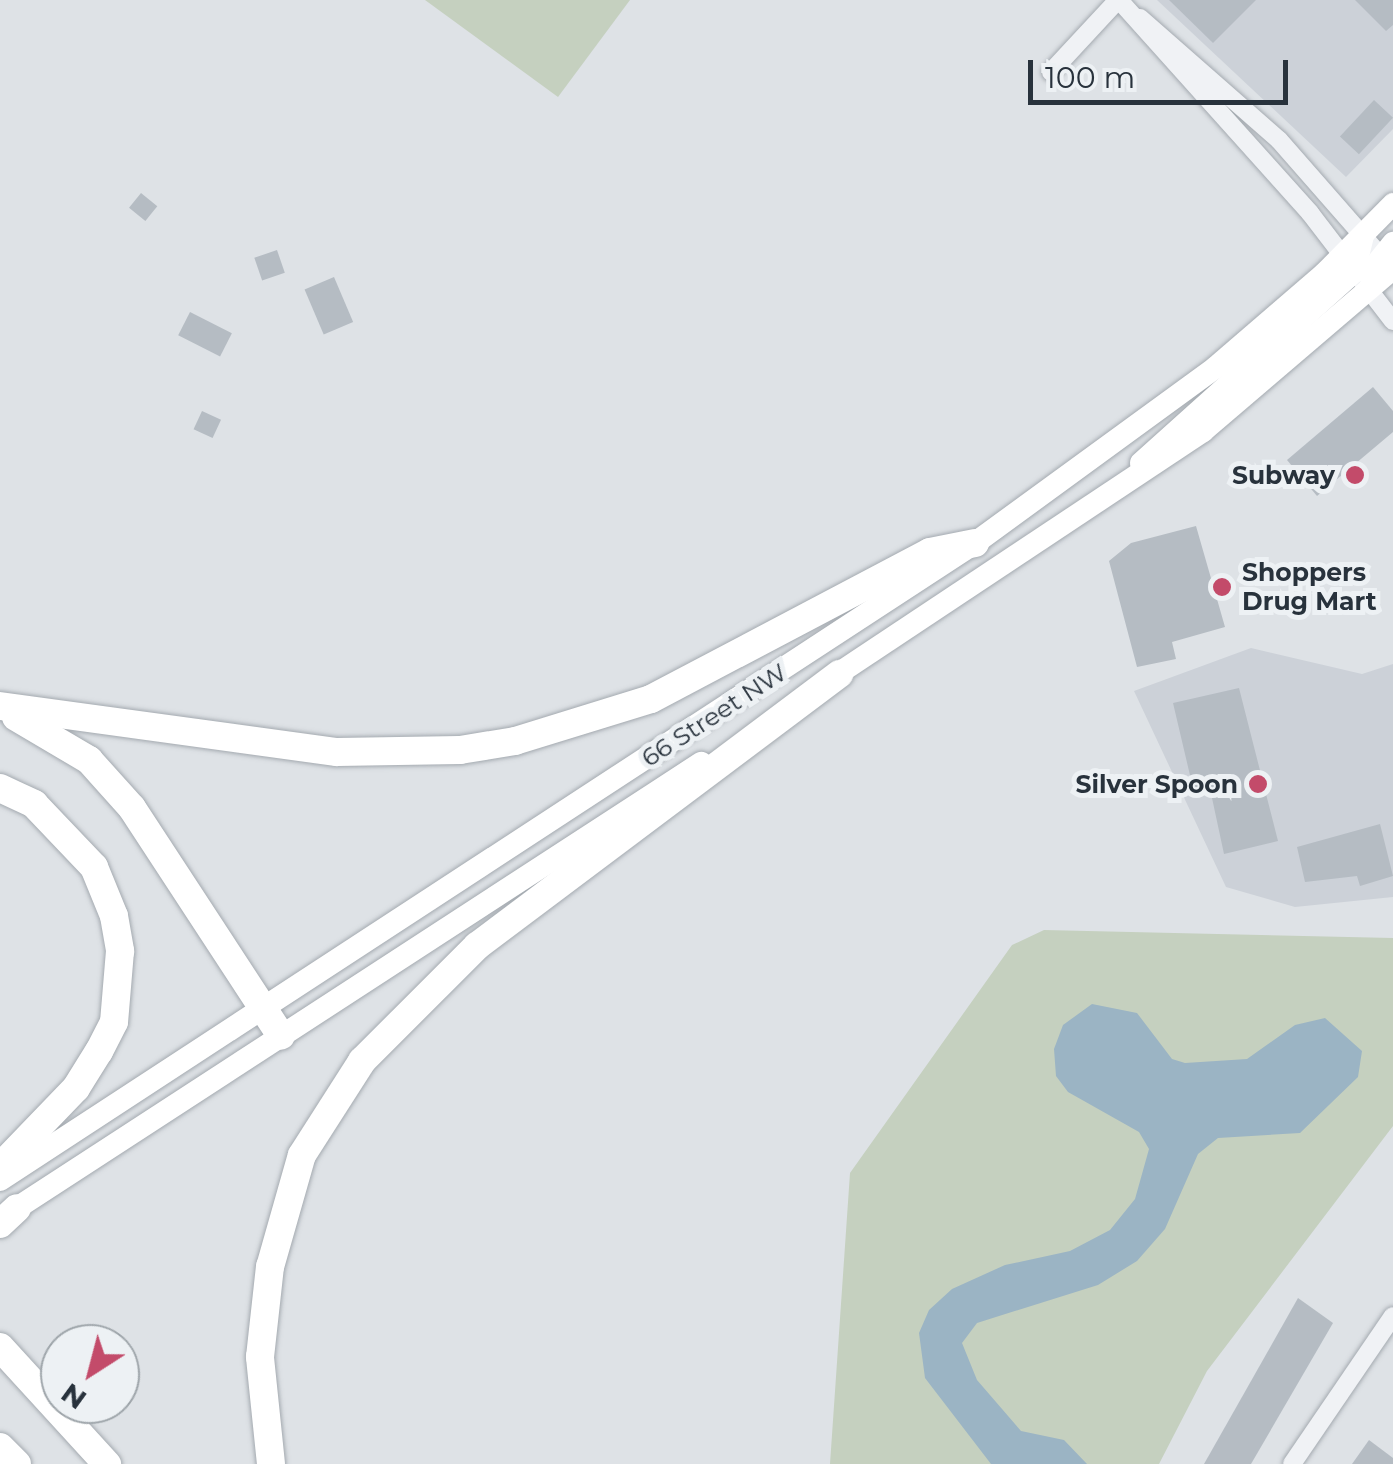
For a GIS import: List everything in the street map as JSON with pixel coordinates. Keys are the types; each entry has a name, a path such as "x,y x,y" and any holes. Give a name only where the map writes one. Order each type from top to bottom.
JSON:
{"highway":[{"path":"0,709 337,752 460,750 516,741 651,698 930,552 975,542"},
{"path":"271,1464 260,1357 270,1267 302,1154 362,1061 477,946 839,674"},
{"path":"0,709 63,741 110,782 282,1036"},
{"path":"0,788 34,804 94,867 114,916 120,951 114,1022 99,1051 76,1088 0,1167"},
{"path":"0,1346 107,1464"},
{"path":"0,1447 17,1464"}],"main road":[{"name":"66 Street NW","path":"0,1180 975,542 1204,376 1349,264 1363,234 1393,204"},
{"name":"66 Street NW","path":"6,1217 1110,496 1203,431 1369,292 1390,262"},
{"path":"1110,496 1349,264"}],"street":[{"path":"1051,72 1123,5"},
{"path":"1123,5 1168,36 1271,133 1390,262"},
{"path":"1123,5 1349,264 1393,321"},
{"path":"1292,1464 1393,1316"}],"shaded area":[{"path":"1157,0 1393,0 1393,129 1346,177"},
{"path":"1251,648 1362,674 1393,664 1393,897 1295,907 1226,887 1134,691"}],"green space":[{"path":"425,0 630,0 558,97"},
{"path":"1044,930 1393,938 1393,1126 1207,1371 1159,1464 830,1464 850,1173 1012,945"}],"water":[{"path":"1092,1004 1137,1013 1172,1059 1185,1063 1247,1059 1295,1025 1325,1018 1362,1051 1358,1077 1300,1133 1218,1138 1198,1154 1165,1229 1137,1261 1098,1285 977,1323 962,1343 977,1380 1021,1431 1064,1440 1087,1464 991,1464 925,1378 919,1333 929,1310 952,1289 1005,1265 1070,1251 1110,1230 1135,1199 1149,1149 1139,1132 1068,1092 1056,1076 1054,1049 1063,1025"}],"building":[{"path":"1169,0 1256,0 1213,43"},
{"path":"1355,0 1393,0 1393,25 1386,31"},
{"path":"1374,100 1393,118 1359,154 1340,137"},
{"path":"141,193 157,206 145,221 129,208"},
{"path":"277,250 285,273 262,281 254,258"},
{"path":"334,277 353,322 324,335 305,290"},
{"path":"190,312 232,333 220,357 178,335"},
{"path":"1373,387 1393,411 1393,432 1317,496 1287,460"},
{"path":"202,411 221,420 213,438 194,429"},
{"path":"1196,526 1225,627 1172,642 1176,659 1137,667 1109,561 1131,543"},
{"path":"1239,688 1278,841 1224,854 1209,784 1193,788 1173,703"},
{"path":"1380,824 1393,876 1360,886 1357,876 1305,882 1297,847"},
{"path":"1298,1298 1333,1323 1251,1464 1204,1464"},
{"path":"1369,1440 1393,1458 1393,1464 1352,1464"}],"place":[{"name":"Subway","path":"1355,475"},
{"name":"Shoppers Drug Mart","path":"1222,587"},
{"name":"Silver Spoon","path":"1258,784"}]}
